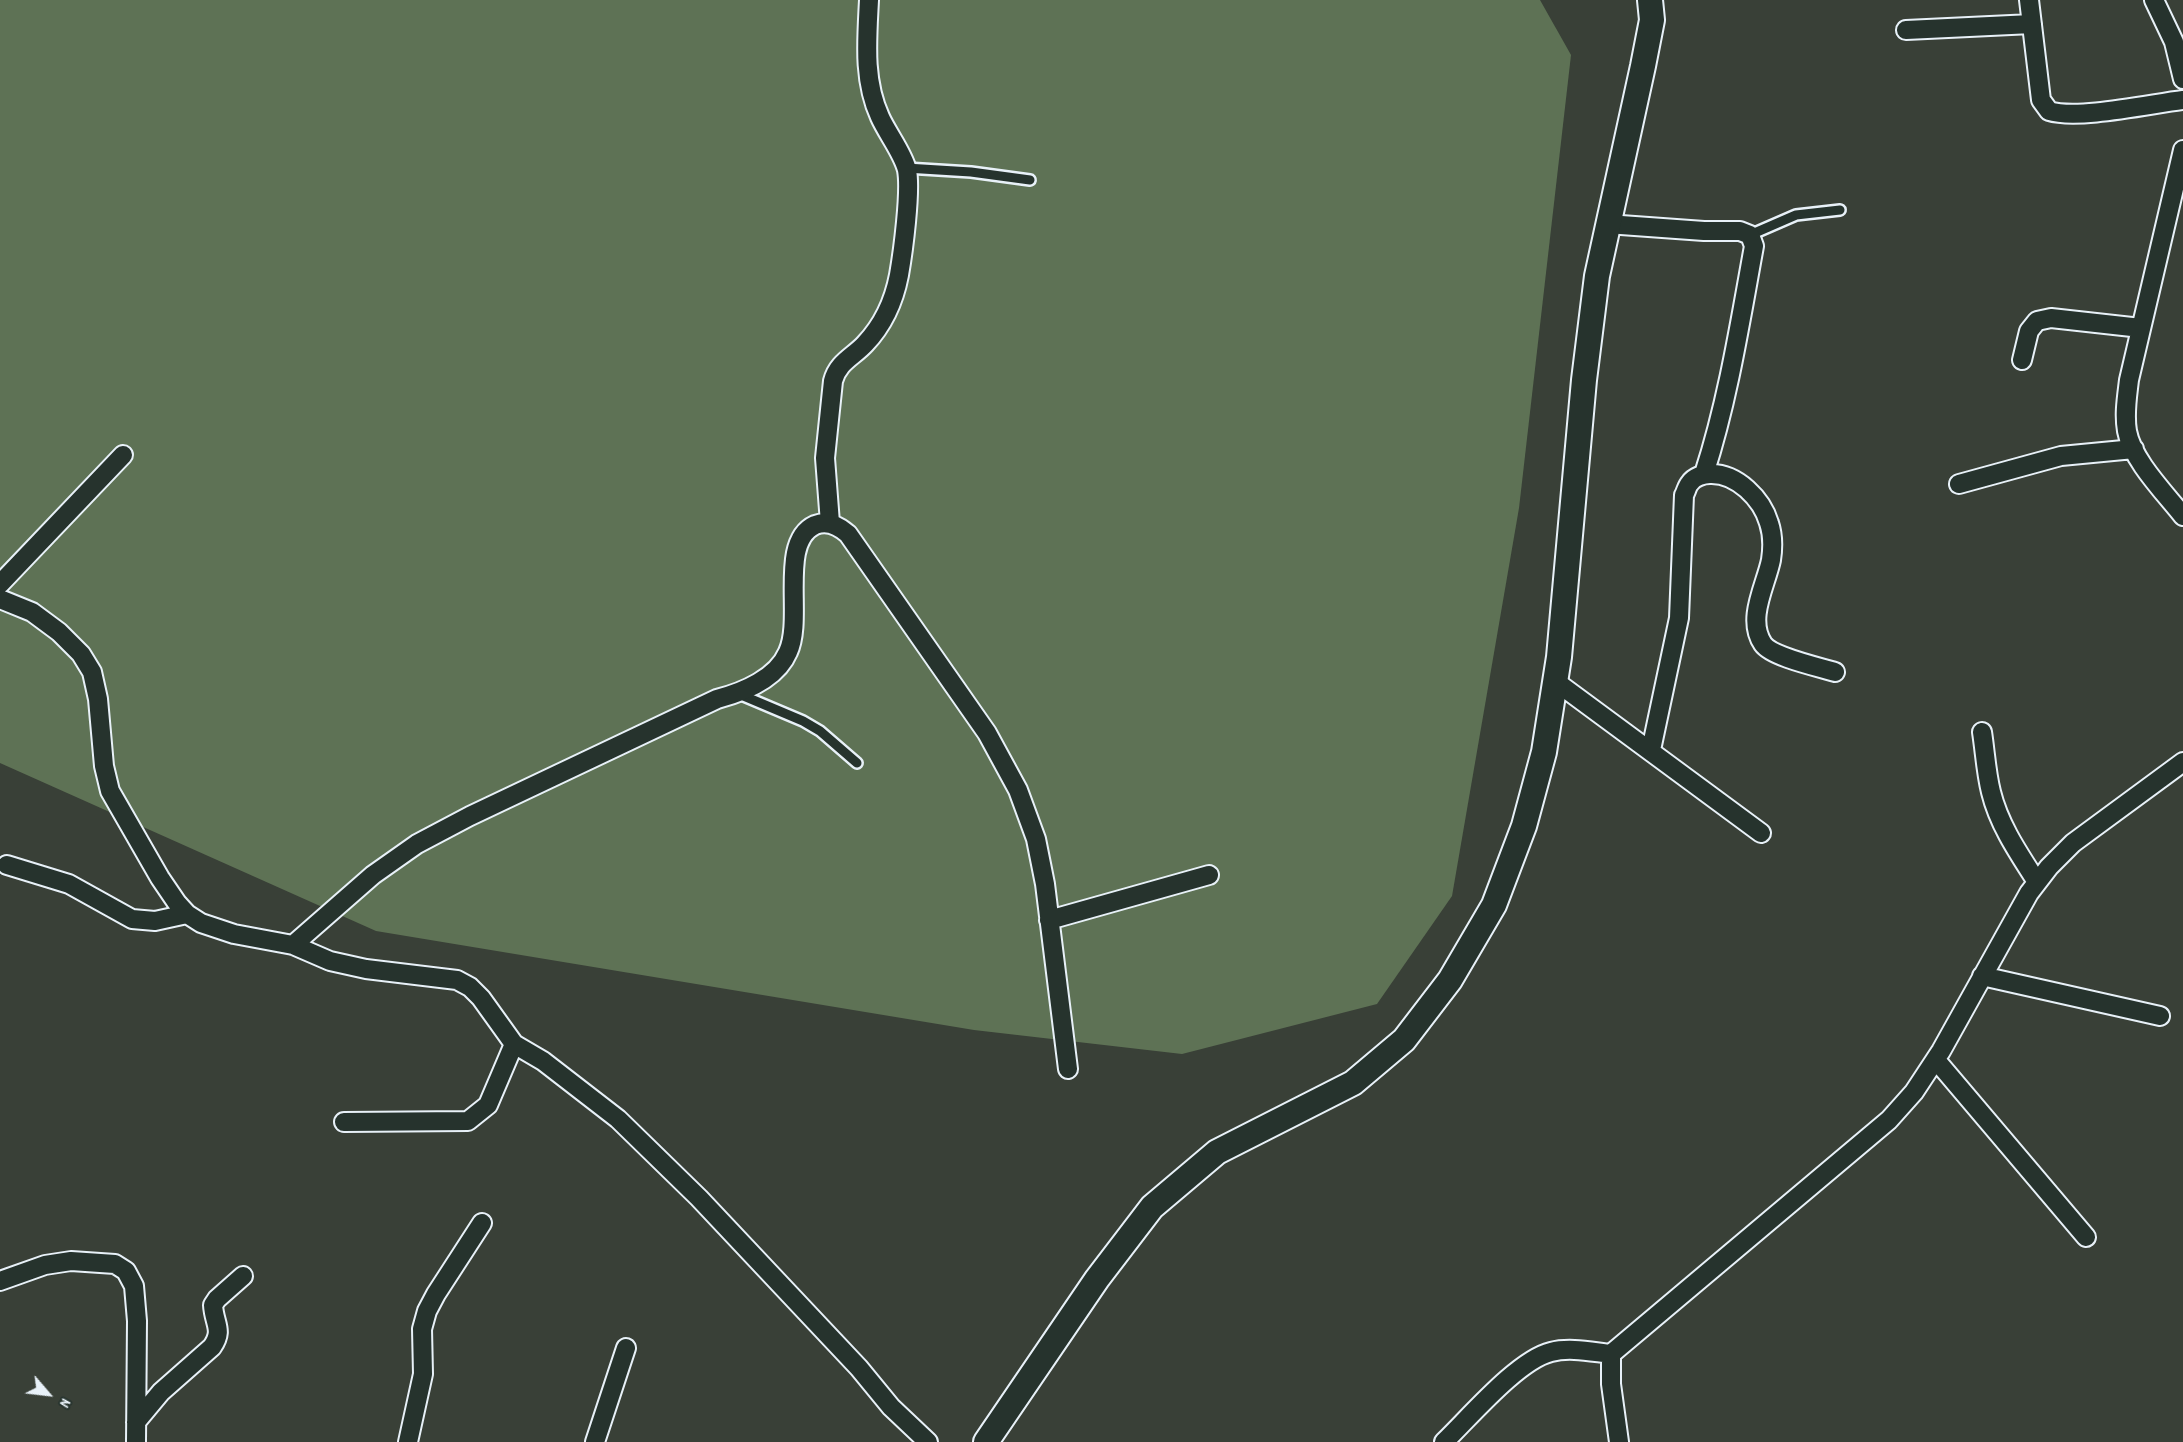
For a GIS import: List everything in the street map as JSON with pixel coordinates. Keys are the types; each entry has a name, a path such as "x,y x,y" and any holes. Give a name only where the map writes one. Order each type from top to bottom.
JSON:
{"main road":[{"path":"987,1442 1097,1279 1152,1207 1217,1152 1353,1083 1404,1040 1450,980 1494,905 1524,826 1544,752 1556,681 1584,380 1597,276 1652,20 1650,0"}],"street":[{"path":"830,523 825,458 833,381 836,370 842,362 865,345 882,322 893,297 899,274 907,201 906,168 873,99 866,60 870,0"},
{"path":"2029,0 2041,100 2049,111 2061,115 2183,100"},
{"path":"2154,0 2174,42 2183,78"},
{"path":"1906,30 2032,24"},
{"path":"2183,150 2129,380 2126,410 2127,433 2134,449 2183,516"},
{"path":"1607,224 1704,231 1740,231 1750,235 1754,246 1726,393 1704,474"},
{"path":"2022,360 2029,331 2037,321 2051,318 2141,328"},
{"path":"1959,484 2061,456 2134,449"},
{"path":"0,584 123,455"},
{"path":"1651,750 1679,618 1684,495 1690,482 1704,474 1720,474 1736,481 1752,493 1769,521 1773,540 1771,560 1757,614 1759,636 1764,646 1776,653 1835,672"},
{"path":"293,945 373,875 417,844 470,816 667,722 717,699 738,694 776,670 789,651 795,617 794,561 797,544 808,529 819,524 830,523 840,527 848,534 974,714 1018,790 1036,839 1045,884 1068,1069"},
{"path":"0,599 32,612 59,632 81,654 92,672 98,699 104,766 110,791 155,869 177,903 188,914 201,923 234,934 293,945 330,961 366,969 456,980 470,987 481,998 514,1044 543,1061 618,1119 699,1198 859,1368 891,1407 928,1442"},
{"path":"1556,681 1761,833"},
{"path":"1983,732 1990,791 1997,812 2010,840 2037,882"},
{"path":"1444,1442 1521,1366 1550,1352 1578,1350 1611,1354 1889,1120 1914,1092 1935,1060 2037,882 2049,867 2073,843 2183,762"},
{"path":"7,865 69,884 132,919 155,921 188,914"},
{"path":"1049,920 1209,875"},
{"path":"1982,976 2160,1016"},
{"path":"344,1122 468,1121 488,1105 514,1044"},
{"path":"1935,1060 2086,1237"},
{"path":"408,1442 423,1374 422,1329 427,1311 482,1223"},
{"path":"0,1281 45,1265 71,1261 115,1264 126,1272 134,1286 137,1322 136,1442"},
{"path":"136,1422 160,1392 212,1347 218,1339 219,1331 213,1305 243,1276"},
{"path":"594,1442 626,1348"},
{"path":"1611,1354 1611,1384 1619,1442"}],"lane":[{"path":"906,168 971,172 1030,180"},
{"path":"1750,235 1796,215 1840,210"},
{"path":"738,694 803,721 820,731 857,763"}],"green space":[{"path":"0,0 1540,0 1571,55 1519,508 1452,896 1377,1004 1182,1054 974,1030 376,931 0,763"}]}
